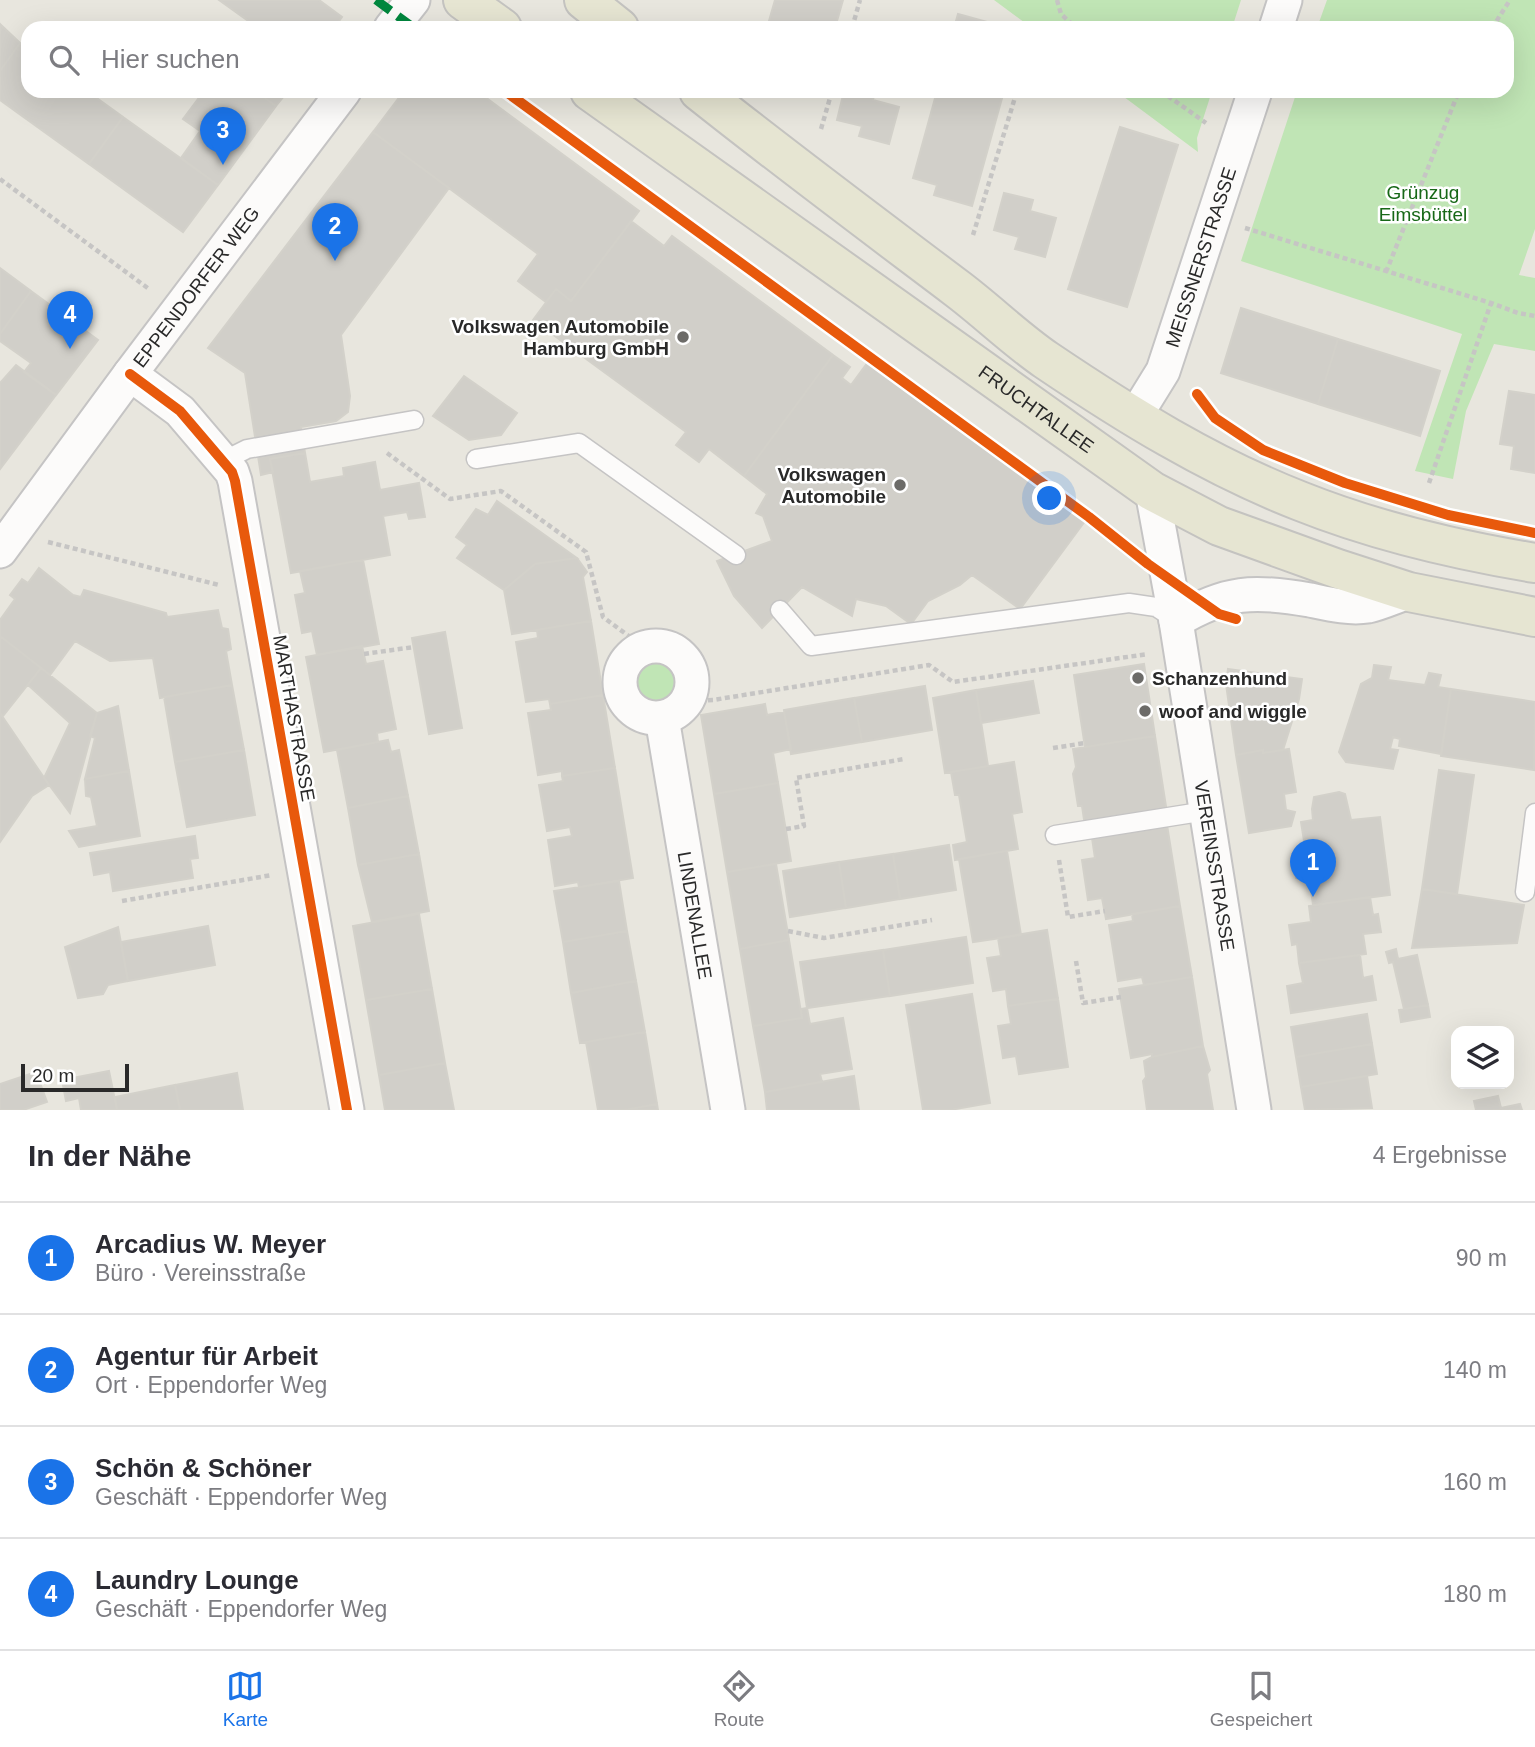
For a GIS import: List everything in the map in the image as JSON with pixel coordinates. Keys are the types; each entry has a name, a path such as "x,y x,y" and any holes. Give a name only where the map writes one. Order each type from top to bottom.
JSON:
{"main road":[{"path":"463,0 492,21"},
{"path":"584,0 610,21"},
{"name":"FRUCHTALLEE","path":"600,98 1152,491 1219,526 1409,592 1535,617"},
{"path":"708,98 1044,358 1134,418 1219,465 1300,502 1414,538 1535,563"}],"street":[{"path":"396,21 412,0"},
{"path":"1278,21 1285,0"},
{"name":"EPPENDORFER WEG","path":"0,551 339,98"},
{"name":"MEISSNERSTRASSE","path":"1134,418 1163,371 1253,98"},
{"name":"MARTHASTRASSE","path":"130,374 180,411 232,472 346,1110"},
{"name":"VEREINSSTRASSE","path":"1152,491 1176,621 1254,1110"},
{"path":"1176,621 1205,604 1233,595 1276,594 1338,606 1368,606 1409,592"},
{"name":"LINDENALLEE","path":"639,650 662,646 674,650 683,657 692,679 691,691 674,710 728,1110"},
{"path":"639,650 622,668 619,680 626,704 635,713 653,719 674,710"}],"lane":[{"path":"223,461 247,449 414,420"},
{"path":"476,459 579,443 736,555"},
{"path":"780,610 811,646 1129,603 1156,607 1176,621"},
{"path":"1055,835 1206,811"},
{"path":"1525,892 1535,813"}],"path":[{"path":"854,21 860,0"},
{"path":"1057,0 1061,14 1068,21"},
{"path":"1496,21 1510,0"},
{"path":"821,129 830,98"},
{"path":"973,235 1015,98"},
{"path":"1171,98 1206,123"},
{"path":"1386,272 1456,98"},
{"path":"0,180 149,289"},
{"path":"1244,228 1535,316"},
{"path":"1429,483 1491,303"},
{"path":"385,452 450,499 501,491 586,552 603,617 630,637 639,650"},
{"path":"47,542 222,585"},
{"path":"364,654 414,647"},
{"path":"674,710 713,700 929,665 953,682 1151,654"},
{"path":"1053,748 1085,743"},
{"path":"786,829 804,826 796,778 904,759"},
{"path":"1055,835 1068,917 1105,911"},
{"path":"122,901 276,874"},
{"path":"788,931 824,938 932,919"},
{"path":"1076,961 1083,1003 1121,997"}],"green space":[{"path":"994,0 1241,0 1234,21 1022,21"},
{"name":"Grünzug Eimsbüttel","path":"1327,0 1535,0 1535,229 1519,275 1535,278 1535,351 1494,344 1466,411 1453,479 1415,471 1462,334 1241,261 1295,98 1514,98 1514,21 1320,21"},
{"path":"1125,98 1210,98 1197,138 1198,152"},
{"path":"655,661 669,667 675,681 669,695 655,701 641,695 635,681 641,667"}],"building":[{"path":"219,0 319,0 342,17 339,21 248,21"},
{"path":"775,0 843,0 837,21 769,21"},
{"path":"958,14 984,21 956,21"},
{"path":"0,24 20,43 0,71"},
{"path":"20,43 21,98 97,98 123,117 89,164 0,100 0,71"},
{"path":"199,98 265,98 276,106 218,185 181,158 200,131 183,119"},
{"path":"265,98 282,98 276,106"},
{"path":"399,98 486,98 639,211 571,301 556,289 546,302 518,281 538,254 373,132"},
{"path":"842,98 873,98 899,107 889,144 859,136 862,126 837,120"},
{"path":"935,98 1002,98 972,206 934,195 937,185 913,178"},
{"path":"123,117 218,185 183,232 89,164"},
{"path":"1120,127 1178,145 1127,307 1068,289"},
{"path":"373,132 449,188 341,335 350,396 348,412 336,421 301,427 305,453 270,459 273,472 261,475 245,373 208,348"},
{"path":"1004,193 1033,200 1030,211 1056,218 1045,257 1015,249 1019,237 994,230"},
{"name":"Volkswagen Automobile Hamburg GmbH","path":"631,221 664,246 672,236 833,355 744,476 709,449 699,462 676,445 686,432 533,320 556,289 571,301"},
{"path":"0,268 31,291 0,334"},
{"path":"31,291 98,340 56,395 24,372 31,363 0,341 0,334"},
{"path":"1241,308 1338,339 1318,404 1221,373"},
{"path":"1338,339 1440,371 1420,436 1318,404"},
{"name":"Volkswagen Automobile","path":"833,355 850,367 842,378 851,385 871,358 1088,517 1020,609 972,575 960,585 928,601 911,624 886,606 856,599 852,616 802,587 762,628 734,596 717,561 772,541 763,516 756,513 767,494 744,476"},
{"path":"16,365 56,395 0,469 0,383"},
{"path":"464,376 517,413 501,435 469,440 433,416"},
{"path":"1509,391 1535,395 1535,473 1511,469 1514,446 1500,444"},
{"path":"305,453 310,482 344,476 343,468 375,462 380,490 419,483 425,517 409,519 407,512 383,516 390,555 291,573 270,459"},
{"path":"497,501 577,558 535,564 504,590 457,558 467,545 456,537 476,509 488,515"},
{"path":"577,558 587,572 583,577 591,621 512,634 504,590 535,564"},
{"path":"363,560 379,644 317,655 312,631 302,633 295,595 305,593 300,571"},
{"path":"39,568 73,595 81,597 84,590 166,613 167,617 218,610 222,628 228,629 231,649 226,651 232,685 160,698 153,658 110,661 75,641 50,675 0,636 0,620 15,599 10,595 22,579 28,583"},
{"path":"591,621 603,695 550,704 549,699 526,702 516,642 538,638 537,630"},
{"path":"445,632 462,728 429,734 412,638"},
{"path":"0,636 41,668 3,716 0,713"},
{"path":"362,646 366,664 383,661 396,729 377,733 378,742 324,752 306,657"},
{"path":"1144,664 1155,736 1085,747 1074,675"},
{"path":"1374,665 1391,667 1388,680 1425,685 1429,673 1441,675 1438,687 1451,689 1441,754 1399,746 1400,739 1393,737 1390,749 1398,750 1393,769 1346,762 1339,752 1361,684 1372,678"},
{"path":"41,668 97,713 70,813 44,778 70,723 28,685"},
{"path":"1228,669 1302,679 1299,699 1283,750 1263,753 1263,750 1236,755 1226,684"},
{"path":"1033,681 1039,713 981,723 976,690"},
{"path":"232,685 244,750 175,762 164,697"},
{"path":"925,686 932,730 862,742 854,698"},
{"path":"1451,689 1535,702 1534,770 1441,756"},
{"path":"976,690 988,766 945,773 933,698"},
{"path":"603,695 615,768 562,776 562,771 538,775 528,713 551,710 550,704"},
{"path":"854,698 862,742 791,754 784,710"},
{"path":"765,704 767,715 784,712 791,749 773,753 778,783 714,794 701,715"},
{"path":"118,706 129,771 85,779 95,738 90,736 97,713"},
{"path":"0,713 49,785 32,796 0,842"},
{"path":"1155,736 1167,813 1085,826 1082,806 1078,806 1073,774 1076,767 1073,749"},
{"path":"388,740 391,752 399,750 408,796 348,808 337,750"},
{"path":"1289,749 1296,792 1284,794 1286,810 1295,812 1291,826 1249,833 1236,755"},
{"path":"244,750 255,815 187,827 175,762"},
{"path":"1014,762 1022,812 1012,814 1018,849 955,860 953,845 967,842 959,795 955,795 951,772"},
{"path":"615,768 633,878 579,887 578,882 555,886 548,840 572,836 570,827 547,831 539,785 563,781 562,776"},
{"path":"1439,770 1474,775 1457,894 1422,889"},
{"path":"129,771 140,836 79,847 69,831 97,826 91,797 86,796 85,779"},
{"path":"778,783 791,861 727,872 714,794"},
{"path":"1339,792 1345,794 1351,820 1380,817 1390,895 1313,905 1310,882 1296,878 1293,853 1305,847 1301,822 1313,820 1314,797"},
{"path":"408,796 419,854 358,865 348,808"},
{"path":"1167,825 1180,906 1106,919 1102,898 1088,900 1082,860 1095,858 1092,838"},
{"path":"195,836 198,858 190,859 193,878 113,891 110,872 94,875 90,853"},
{"path":"949,845 956,890 900,899 893,854"},
{"path":"1007,851 1021,935 973,942 959,859"},
{"path":"419,854 429,911 372,922 358,865"},
{"path":"893,854 900,899 846,908 839,862"},
{"path":"839,862 846,908 790,917 783,871"},
{"path":"776,864 789,940 740,949 727,872"},
{"path":"619,881 627,931 563,942 554,891"},
{"path":"1422,889 1524,905 1517,943 1412,948"},
{"path":"1370,897 1373,915 1378,914 1381,932 1363,934 1366,954 1299,963 1297,944 1292,945 1289,925 1311,922 1309,906"},
{"path":"1180,906 1192,977 1144,985 1142,977 1118,981 1109,925 1133,921 1132,914"},
{"path":"419,914 432,989 366,1000 353,926"},
{"path":"208,926 215,965 128,981 121,942"},
{"path":"118,927 128,981 108,985 103,994 78,998 65,947"},
{"path":"1047,930 1058,999 1008,1006 1006,989 993,991 987,958 1001,956 998,938"},
{"path":"627,931 636,981 571,993 563,942"},
{"path":"966,937 973,983 890,996 883,950"},
{"path":"789,940 802,1018 753,1026 740,949"},
{"path":"1396,949 1398,959 1417,955 1428,1005 1404,1009 1393,962 1389,963 1386,952"},
{"path":"883,950 890,996 807,1008 800,962"},
{"path":"1360,955 1363,978 1372,976 1376,1000 1291,1013 1287,986 1303,983 1299,963"},
{"path":"1192,977 1203,1046 1152,1057 1152,1054 1131,1058 1119,989"},
{"path":"636,981 645,1032 580,1043 571,993"},
{"path":"432,989 445,1063 379,1075 366,1000"},
{"path":"972,994 990,1103 950,1110 923,1110 906,1005"},
{"path":"1058,999 1068,1067 1019,1074 1016,1056 1003,1058 998,1026 1011,1024 1008,1006"},
{"path":"1428,1005 1430,1017 1401,1022 1399,1010"},
{"path":"807,1008 810,1024 843,1018 852,1069 820,1074 822,1082 765,1092 753,1026 802,1018 801,1009"},
{"path":"1367,1014 1372,1044 1296,1057 1291,1027"},
{"path":"645,1032 657,1104 625,1110 598,1110 586,1042"},
{"path":"1372,1044 1377,1074 1301,1087 1296,1057"},
{"path":"1203,1046 1210,1070 1207,1074 1213,1110 1147,1110 1143,1081 1146,1077 1144,1061"},
{"path":"445,1063 454,1110 385,1110 379,1075"},
{"path":"109,1071 117,1110 81,1110 79,1098 66,1101 62,1080"},
{"path":"36,1072 47,1102 23,1110 0,1110 0,1084"},
{"path":"237,1073 243,1110 180,1110 175,1085"},
{"path":"854,1076 859,1110 767,1110 765,1092"},
{"path":"1367,1076 1372,1108 1305,1110 1301,1087"},
{"path":"175,1085 180,1110 117,1110 115,1097"},
{"path":"1498,1096 1501,1108 1520,1104 1522,1110 1476,1110 1474,1101"},
{"path":"657,1104 658,1110 625,1110"}],"marked path":[{"path":"376,0 404,21"}],"cycle path":[{"path":"515,98 1089,517 1148,564 1219,614 1236,619"},
{"path":"130,374 180,411 232,472 235,481 347,1110"},
{"path":"1197,394 1215,418 1263,450 1345,483 1448,515 1535,533"}],"place":[{"name":"Schön & Schöner","path":"223,165"},
{"name":"Agentur für Arbeit","path":"335,261"},
{"name":"Volkswagen Automobile Hamburg GmbH","path":"683,337"},
{"name":"Laundry Lounge","path":"70,349"},
{"name":"Volkswagen Automobile","path":"900,485"},
{"name":"Schanzenhund","path":"1138,678"},
{"name":"woof and wiggle","path":"1145,711"},
{"name":"Arcadius W. Meyer","path":"1313,897"}]}
